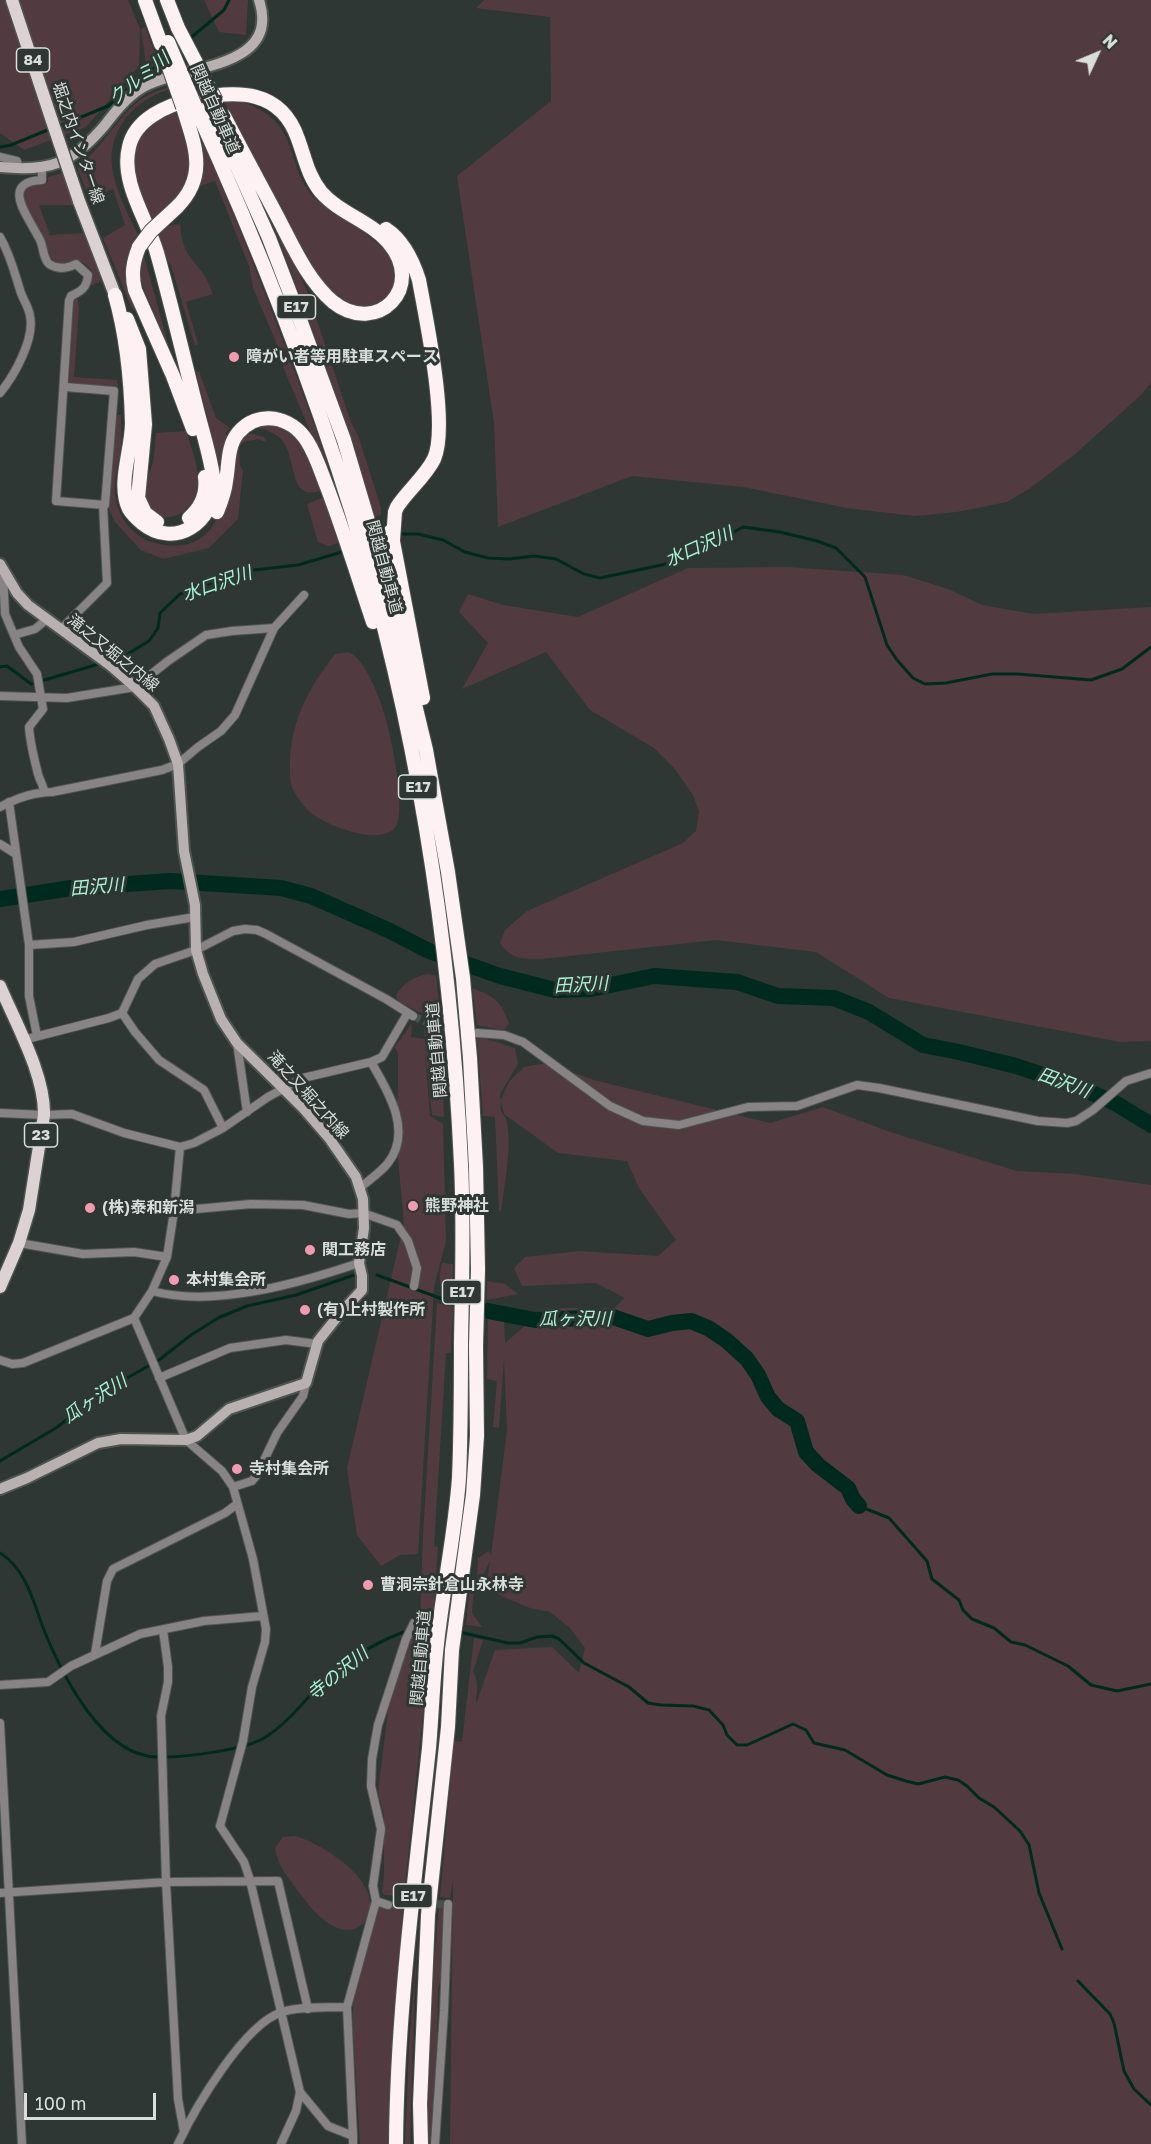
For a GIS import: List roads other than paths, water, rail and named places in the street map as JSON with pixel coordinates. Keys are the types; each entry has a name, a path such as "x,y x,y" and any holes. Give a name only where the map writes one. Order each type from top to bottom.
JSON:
{"highway":[{"path":"130,511 144,525 152,529 160,532 178,532 200,521 210,508 214,492 213,471 156,249 135,195 128,168 129,144 149,117 168,107 205,97 242,94 256,96 269,102 281,111 291,124 310,175 319,189 331,202 385,239 392,247 402,263 402,285 391,302 371,314 352,312 333,301 320,287 201,104 165,43 147,0"},
{"name":"関越自動車道","path":"168,0 226,175 282,312 331,446 354,520 362,572 375,627 391,659 416,777 447,974 461,1166 462,1395 457,1498 436,1648 432,1713 412,1906 397,2077 396,2144"},
{"path":"115,296 135,336 141,362 145,437 138,481 138,498 145,513 159,523 166,525 181,523 201,506 206,483 202,459 153,270 121,181 118,165 119,151 123,138 136,118 158,103 200,90 254,87 277,96 289,107 303,127 316,169 329,189 391,233 405,248 419,280 434,374 440,431 438,449 431,464 391,513 393,540 429,726 426,750"},
{"path":"195,433 132,280 133,264 140,247 151,231 185,199 196,178 195,149 201,104"},
{"path":"115,296 124,328 131,412 131,448 125,490 130,511 140,528 154,537 174,541 198,532 213,518 220,505 235,437 253,421 271,418 285,420 307,439 354,520"},
{"name":"関越自動車道","path":"354,520 382,568 426,750 448,872 463,978 476,1167 477,1406 473,1495 452,1650 448,1727 428,1915 420,2104 421,2144"}],"main road":[{"name":"堀之内インター線","path":"12,0 79,201 115,296"},
{"path":"0,167 42,168 63,160 84,146 119,107 140,89 151,83 211,65 246,51 256,43 262,29 263,15 259,0"},
{"name":"滝之又堀之内線","path":"2,569 17,593 135,687 154,706 178,764 185,858 195,905 196,950 221,1019 237,1043 329,1138 356,1177 363,1199 364,1228 359,1263 362,1290 317,1344 306,1383"},
{"name":"23","path":"0,986 40,1082 44,1102 29,1210 19,1243 0,1287"},
{"path":"0,1489 98,1443 121,1439 186,1440 197,1436 229,1408 306,1383"}],"street":[{"path":"0,157 17,161 19,169"},
{"path":"42,168 42,180 28,180 21,183 14,191 16,203 40,238 47,262 62,268 76,264 88,274 85,287 71,296 69,301 56,501 103,505"},
{"path":"0,237 16,274 30,315 31,326 25,350 15,372 0,393"},
{"path":"61,629 107,583 103,505 105,505 114,392 65,387"},
{"path":"2,569 5,614 19,647 37,674 42,698 43,709 29,727 31,749 44,792"},
{"path":"0,807 9,802 44,792 150,773 178,764 221,731 235,715 274,628 304,595"},
{"path":"14,635 35,629 47,619"},
{"path":"0,696 67,698 135,687 206,635 274,628"},
{"path":"9,802 29,945 29,996 37,1036"},
{"path":"0,844 16,854"},
{"path":"29,945 74,942 147,925 195,917"},
{"path":"0,1113 72,1114 124,1133 180,1147 194,1143 223,1128 303,1078 371,1062 382,1057 410,1015 386,999 257,930 245,928 233,931 196,950 155,964 138,978 122,1013 23,1040"},
{"path":"122,1013 159,1060 204,1090 223,1128"},
{"path":"477,1033 504,1035 523,1042 610,1106 644,1121 679,1125 748,1107 797,1106 857,1085 1038,1120 1067,1123 1076,1121 1093,1110 1126,1081 1151,1073"},
{"path":"237,1043 247,1112"},
{"path":"360,1188 388,1162 400,1132 398,1118 383,1082 371,1062"},
{"path":"0,1360 12,1364 23,1363 134,1318 152,1291 166,1257 174,1211 180,1147"},
{"path":"174,1211 251,1204 303,1205 349,1214 363,1213 397,1225 408,1241 417,1268 414,1286"},
{"path":"19,1243 83,1254 134,1252 166,1257"},
{"path":"152,1291 166,1295 211,1298 299,1282 359,1263"},
{"path":"134,1318 186,1440 222,1471 233,1486 253,1559 266,1629 265,1642 252,1687 241,1750 220,1826 244,1862 250,1880 300,2092 296,2111 280,2144"},
{"path":"159,1378 230,1348 286,1340 317,1344"},
{"path":"233,1486 252,1481 257,1475 277,1433 303,1396 306,1383"},
{"path":"94,1654 107,1581 114,1569 225,1513 237,1504"},
{"path":"0,1685 48,1682 94,1654 140,1634 204,1621 263,1616"},
{"path":"353,2140 347,2007 376,1901 373,1886 381,1829 371,1786 372,1759 378,1725 407,1636 414,1624"},
{"path":"163,1630 168,1682 161,1716 166,1882 178,2099 184,2132"},
{"path":"0,1723 4,1893 22,2144"},
{"path":"4,1893 166,1882 278,1881 308,2009"},
{"path":"376,1901 388,1905"},
{"path":"435,2144 444,2011 447,1904"},
{"path":"178,2144 232,2053 257,2028 281,2012 347,2007"},
{"path":"300,2092 328,2126 353,2140"}],"waterway":[{"name":"クルミ川","path":"188,40 224,10 229,0"},
{"name":"クルミ川","path":"57,127 108,106 162,61"},
{"name":"クルミ川","path":"0,147 11,145 50,129"},
{"name":"水口沢川","path":"396,534 418,534 443,540 465,552 488,558 510,559 534,556 556,559 584,574 600,578 671,563 743,527 780,532 817,541 836,548 865,577 887,645 913,678 925,684 946,683 992,674 1091,680 1122,669 1151,647"},
{"name":"水口沢川","path":"108,661 126,655 149,641 158,628 160,613 180,594 245,571 298,565 345,551"},
{"name":"水口沢川","path":"0,667 7,666 31,684 102,663"},
{"name":"田沢川","path":"0,899 71,888 170,881 281,888 311,896 429,951 500,976 555,990 591,989 654,976 737,982 778,996 834,998 869,1012 923,1045 1016,1066 1076,1086 1115,1103 1151,1125"},
{"name":"瓜ヶ沢川","path":"0,1461 56,1428 104,1391 159,1360 191,1335 218,1318 247,1306 296,1295 357,1274"},
{"name":"瓜ヶ沢川","path":"377,1275 448,1301"},
{"name":"瓜ヶ沢川","path":"488,1311 535,1320 613,1317 648,1329 691,1321 708,1328 726,1340 747,1359 758,1375 768,1397 778,1409 797,1421 806,1452 818,1465 848,1488 859,1506"},
{"path":"859,1506 889,1518 927,1561 932,1579 959,1600 963,1610 972,1619 994,1628 1011,1642 1025,1645 1068,1666 1091,1685 1117,1691 1151,1684"},
{"name":"寺の沢川","path":"0,1553 10,1560 24,1579 63,1672 88,1712 119,1744 137,1753 157,1757 212,1752 243,1746 264,1738 294,1713 338,1669 358,1655 409,1630 423,1626 436,1626"},
{"path":"459,1632 508,1643 520,1643 537,1637 552,1636 559,1639 584,1663 629,1687 648,1703 693,1706 709,1710 737,1745 747,1745 793,1724 806,1730 814,1743 845,1750 887,1775 918,1784 945,1777 958,1780 979,1798 994,1807 1020,1831 1029,1845 1039,1893 1062,1949"},
{"path":"1078,1981 1110,2014 1124,2071 1134,2089 1151,2105"}],"tunnel":[{"path":"413,1016 431,1024 469,1032"},
{"path":"388,1905 448,1904"}],"place":[{"name":"障がい者等用駐車スペース","path":"234,357"},
{"name":"熊野神社","path":"413,1206"},
{"name":"(株)泰和新潟","path":"90,1208"},
{"name":"関工務店","path":"310,1250"},
{"name":"本村集会所","path":"174,1280"},
{"name":"(有)上村製作所","path":"305,1310"},
{"name":"寺村集会所","path":"237,1469"},
{"name":"曹洞宗針倉山永林寺","path":"368,1585"}]}
